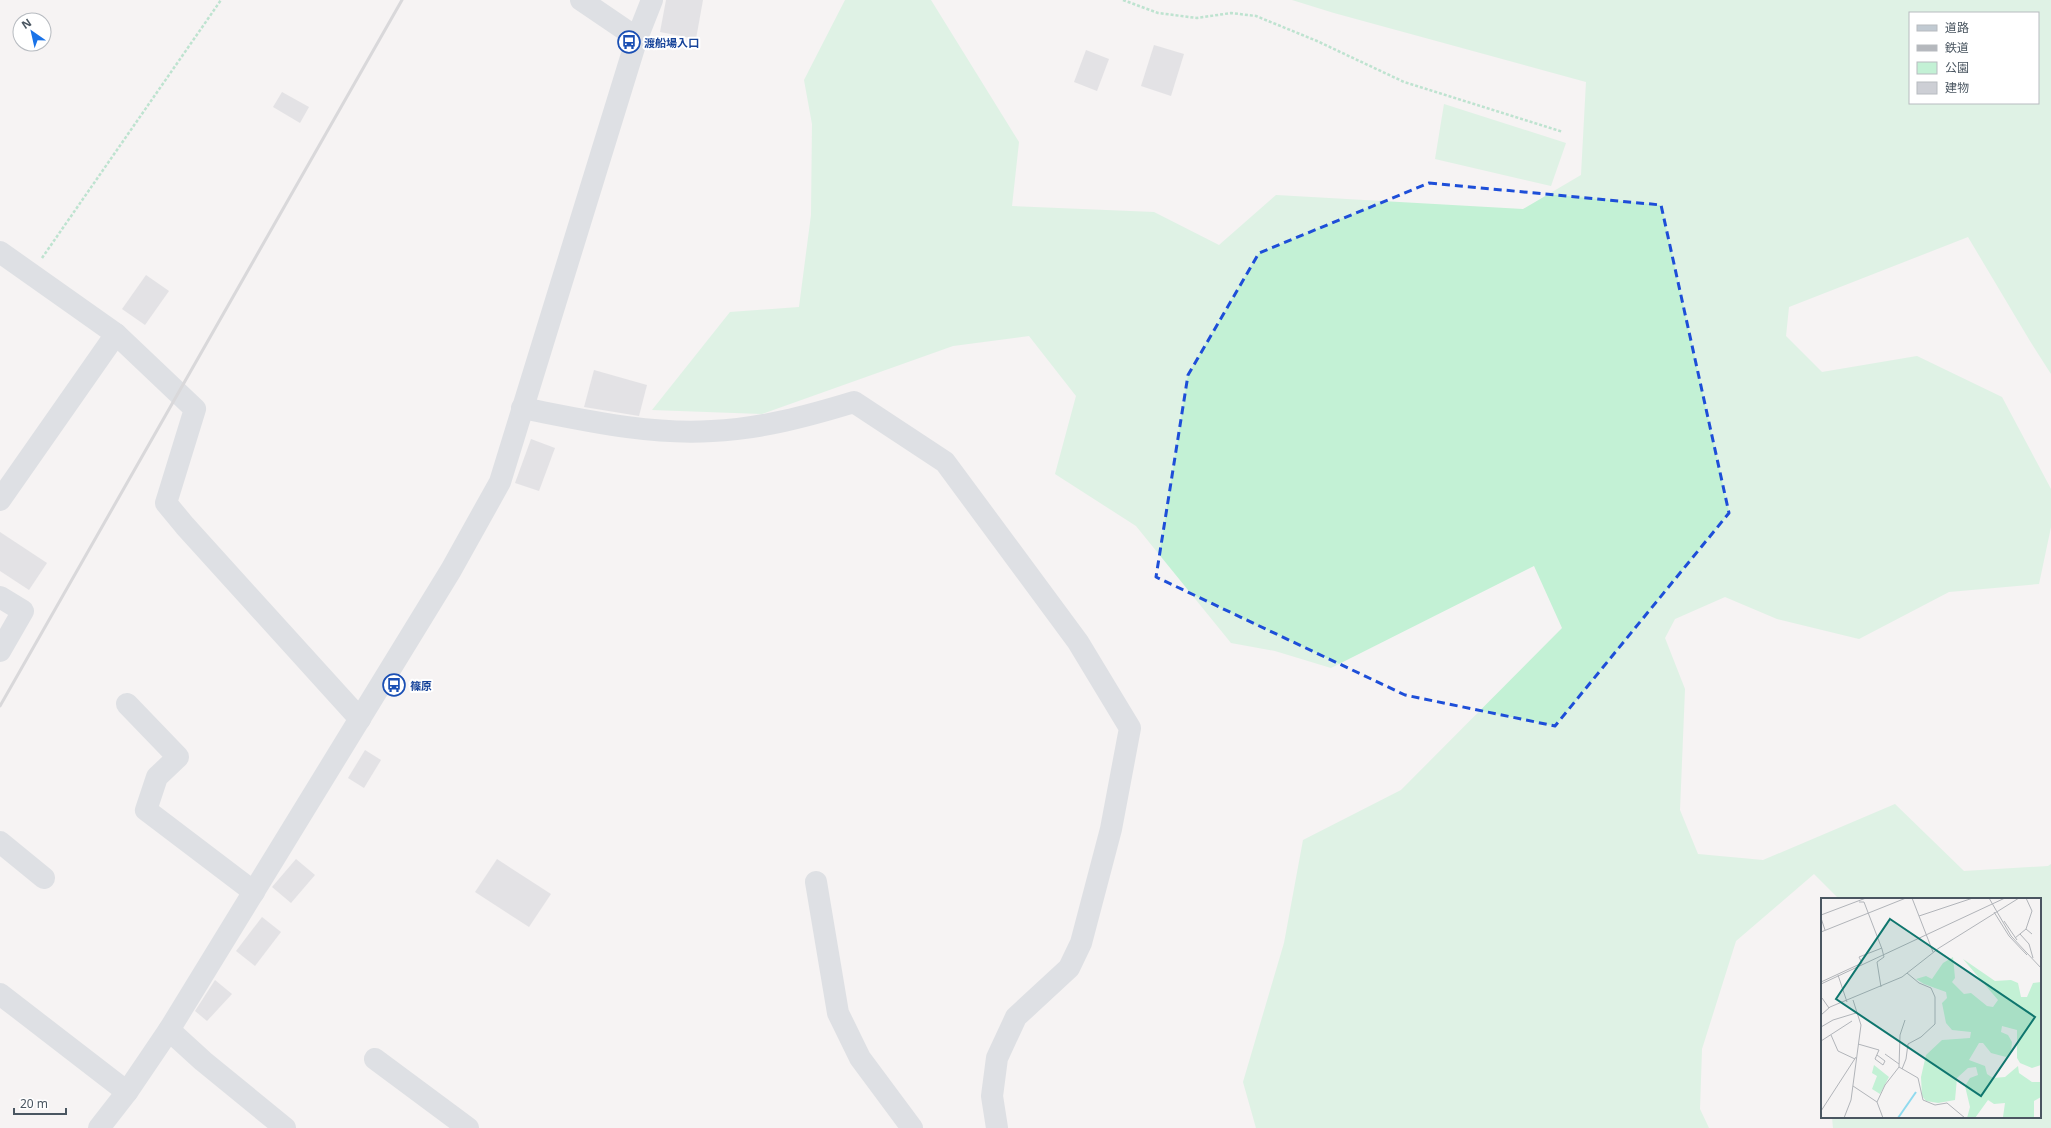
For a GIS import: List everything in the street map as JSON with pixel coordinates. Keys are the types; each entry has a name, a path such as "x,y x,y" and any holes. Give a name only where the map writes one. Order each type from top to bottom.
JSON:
{"street":[{"path":"581,0 637,38"},
{"path":"99,1128 127,1092 169,1030 452,570 500,482 637,38 652,0"},
{"path":"0,252 116,334 195,409 166,503 184,526 360,719"},
{"path":"0,500 116,334"},
{"path":"522,408 596,423 641,428 711,431 814,415 854,402 945,462 1078,642 1130,728 1111,829 1081,943 1068,968 1016,1017 997,1058 992,1096 997,1128"},
{"path":"0,597 23,611 0,651"},
{"path":"127,704 178,757 157,777 146,810 254,892"},
{"path":"0,842 44,878"},
{"path":"816,882 838,1013 860,1058 912,1128"},
{"path":"0,994 127,1092"},
{"path":"169,1030 203,1061 285,1128"},
{"path":"375,1059 468,1128"}],"path":[{"path":"32,274 222,0"},
{"path":"1123,0 1158,13 1197,18 1231,13 1256,16 1317,41 1404,82 1563,132"}],"highlighted area":[{"path":"1429,183 1661,205 1729,513 1555,726 1405,695 1156,577 1188,375 1259,253"}],"green space":[{"path":"845,0 931,0 1019,142 1012,206 1154,212 1219,245 1276,195 1523,209 1581,175 1586,82 1334,13 1292,0 2051,0 2051,374 1968,237 1789,307 1786,336 1822,372 1917,356 2002,397 2051,489 2051,527 2039,584 1949,592 1859,639 1777,619 1725,597 1675,619 1665,638 1685,689 1680,810 1698,854 1763,860 1895,804 1964,871 2048,866 2051,864 2051,1128 1833,1128 1832,1118 2041,1118 2041,898 1838,898 1814,874 1736,941 1702,1049 1700,1109 1709,1128 1256,1128 1243,1082 1284,943 1303,840 1401,790 1562,628 1534,566 1331,668 1275,651 1231,643 1136,526 1055,474 1076,396 1029,336 953,346 762,414 652,410 730,312 799,307 811,215 812,124 804,80"},
{"path":"1444,104 1566,143 1551,186 1435,159"}],"building":[{"path":"666,0 703,0 696,39 660,32"},
{"path":"1154,45 1184,54 1171,96 1141,86"},
{"path":"1086,50 1109,59 1097,91 1074,82"},
{"path":"282,92 309,107 300,123 273,107"},
{"path":"146,275 169,291 145,325 122,309"},
{"path":"594,370 647,385 639,416 584,407"},
{"path":"531,439 555,448 539,491 515,483"},
{"path":"0,532 47,563 29,590 0,571"},
{"path":"365,750 381,760 364,788 348,778"},
{"path":"296,859 315,875 291,903 272,887"},
{"path":"497,859 551,894 529,927 475,892"},
{"path":"262,917 281,932 255,966 236,951"},
{"path":"215,980 232,994 207,1021 195,1011"}],"railway":[{"path":"0,706 402,0"}],"place":[{"name":"渡船場入口","path":"629,42"},
{"name":"篠原","path":"394,685"}]}
